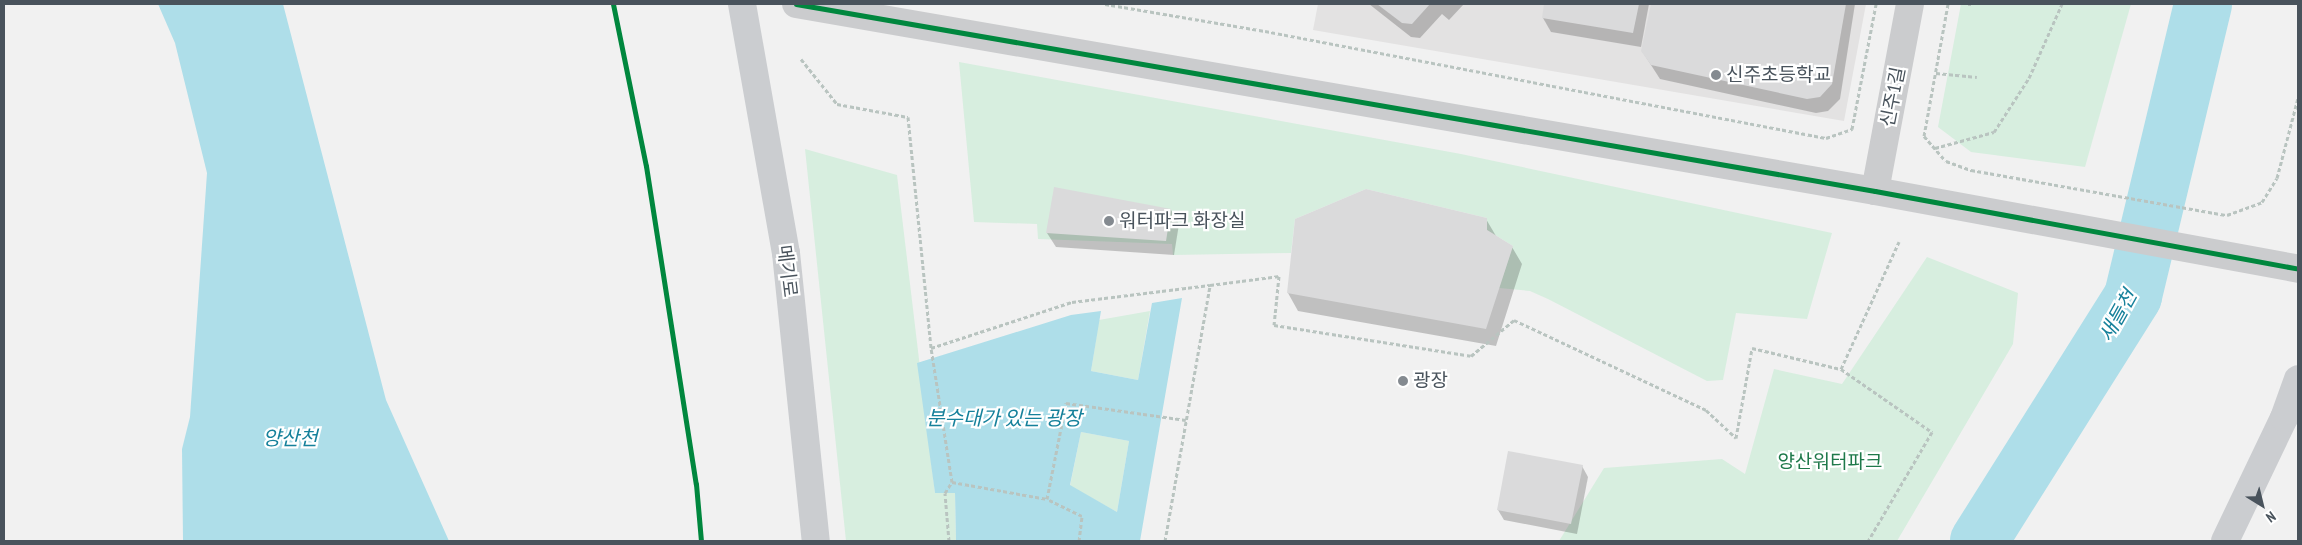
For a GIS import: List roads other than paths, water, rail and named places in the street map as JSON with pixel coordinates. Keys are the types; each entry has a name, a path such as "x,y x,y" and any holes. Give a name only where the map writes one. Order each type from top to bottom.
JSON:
{"street":[{"name":"메기로","path":"742,4 786,253 816,541"},
{"path":"796,4 1875,191 1959,208 2260,260 2298,269"},
{"name":"신주1길","path":"1875,191 1910,4"},
{"path":"2225,541 2284,418 2298,379"}],"water":[{"name":"양산천","path":"158,4 283,4 386,400 449,541 183,541 182,449 190,417 207,173 175,43"},
{"name":"분수대가 있는 광장","path":"1182,298 1140,541 956,541 955,493 935,493 917,363 1071,315 1101,311 1091,371 1138,380 1152,303","holes":["1081,432 1129,441 1117,512 1070,485"]}],"waterway":[{"name":"새들천","path":"1979,541 2133,296 2203,4"}],"place":[{"name":"신주초등학교","path":"1716,75"},
{"name":"워터파크 화장실","path":"1109,221"},
{"name":"광장","path":"1403,381"}],"park label":[{"name":"양산워터파크","path":"1830,462"}]}
